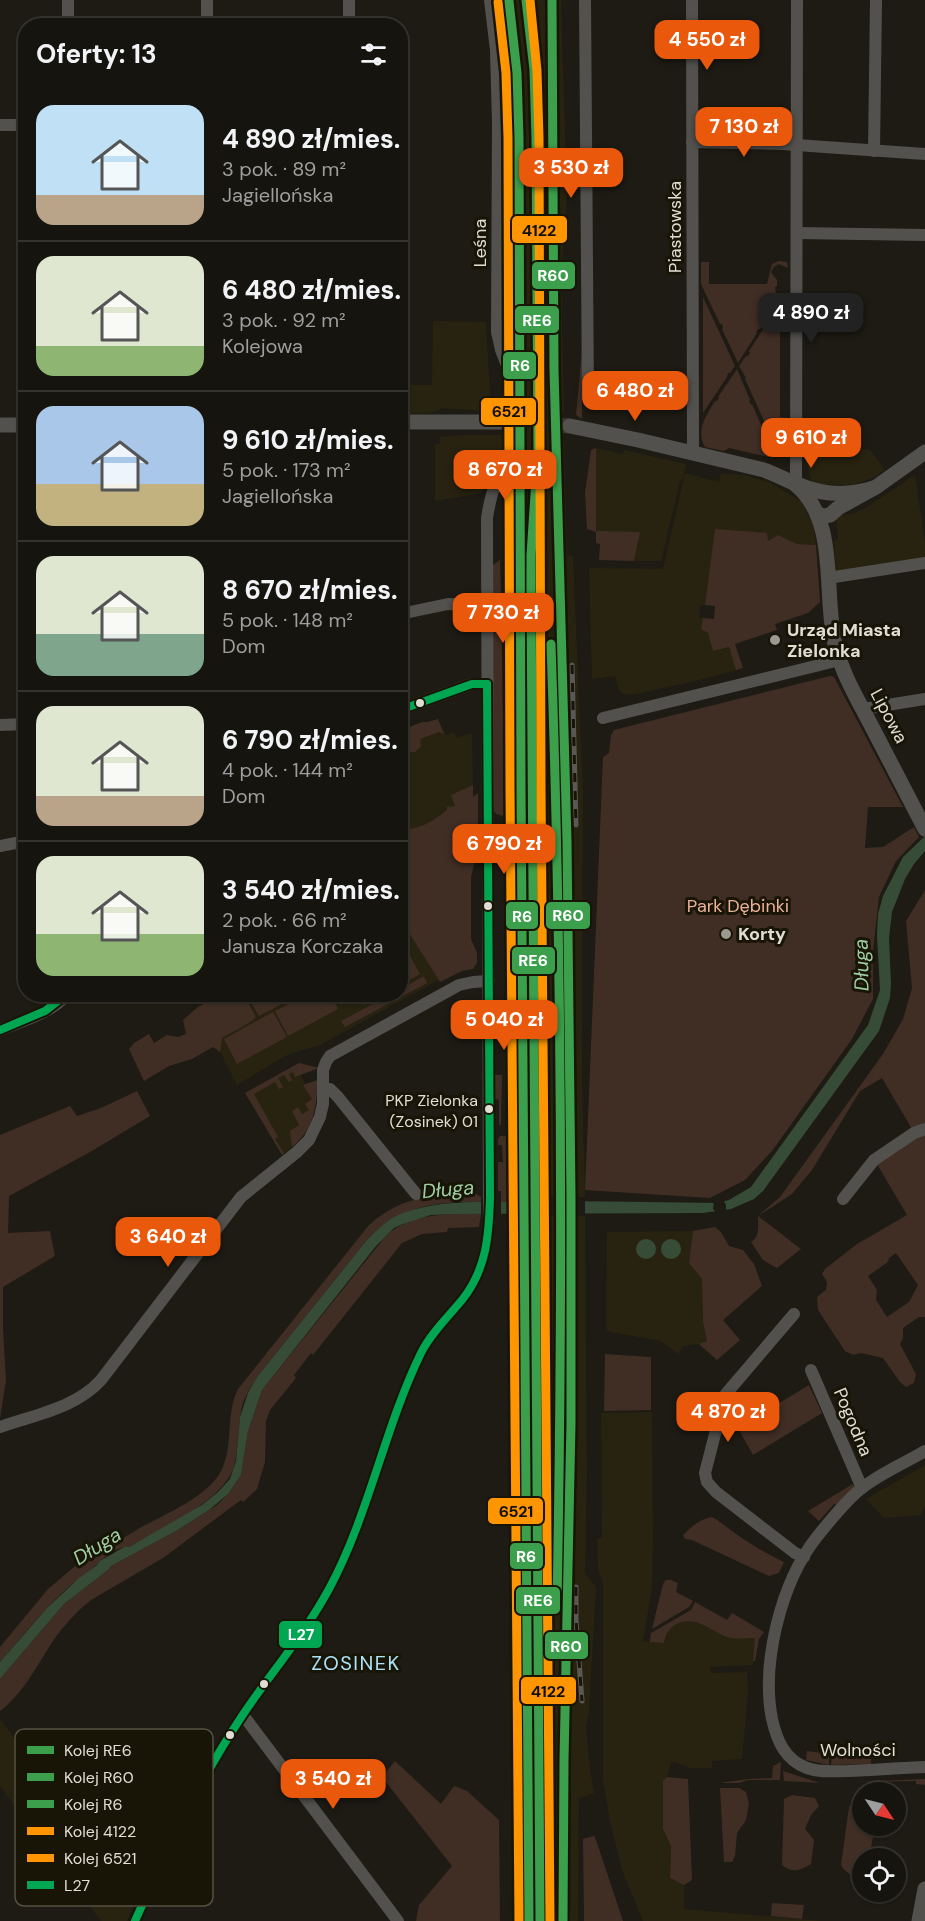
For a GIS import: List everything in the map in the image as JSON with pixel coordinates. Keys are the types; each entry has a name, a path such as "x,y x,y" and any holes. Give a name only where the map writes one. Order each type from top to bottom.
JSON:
{"street":[{"path":"68,0 68,18"},
{"path":"207,0 207,18"},
{"path":"349,0 349,18"},
{"name":"Leśna","path":"490,0 496,50 498,139 497,332 501,350 514,383 513,423"},
{"path":"585,0 588,398"},
{"name":"Piastowska","path":"692,0 693,453"},
{"path":"796,484 797,0"},
{"path":"874,151 876,0"},
{"path":"0,125 18,125"},
{"path":"692,142 797,145 925,154"},
{"path":"797,233 925,235"},
{"path":"408,423 513,423 514,447 496,482 490,498 487,518 489,1221"},
{"path":"0,425 18,425"},
{"path":"570,426 770,472 796,484 825,504 874,488 925,452"},
{"name":"Lipowa","path":"825,504 828,523 825,546 832,630 840,660 924,826"},
{"path":"828,578 925,563"},
{"path":"408,612 448,604 487,605"},
{"path":"603,718 840,660"},
{"path":"408,707 472,684 487,684"},
{"path":"863,709 925,699"},
{"path":"0,725 18,724"},
{"path":"0,846 18,843"},
{"path":"0,1427 72,1402 96,1387 242,1197 309,1140 320,1118 324,1066 333,1054 459,986 489,981"},
{"path":"0,1030 45,1011 59,1002"},
{"path":"323,1089 330,1089 338,1097 416,1194"},
{"path":"843,1199 874,1160 914,1132 925,1129"},
{"path":"794,1314 725,1395 705,1473 707,1482 716,1492 795,1553 804,1557"},
{"name":"Pogodna","path":"811,1370 862,1488"},
{"name":"Wolności","path":"925,1451 862,1488 827,1524 809,1547 783,1605 774,1633 769,1662 771,1710 776,1734 782,1749 791,1758 807,1768 825,1771 925,1767"},
{"path":"243,1715 398,1921"},
{"path":"919,1921 925,1888"}],"shaded area":[{"path":"508,0 561,0 567,195 561,275 564,412 560,415 560,438 564,441 567,555 573,556 583,794 582,1084 587,1470 585,1573 596,1587 589,1712 586,1727 594,1793 579,1798 578,1921 533,1921 528,1186 527,1154 523,1154 522,1045 516,1044 516,946 522,945 519,732 517,732 515,682 521,681 521,444 524,435 525,413 522,409 522,383 505,347 504,206 516,90 512,19"},
{"path":"433,321 486,322 491,412 442,408 431,413 408,414 408,385 432,385"},
{"path":"502,435 502,448 482,493 435,501 435,444 440,444 440,437"},
{"path":"806,441 870,450 885,470 873,478 856,484 813,484 805,461"},
{"path":"596,448 623,454 624,450 686,464 661,561 634,561 640,532 596,532"},
{"path":"685,473 719,482 721,473 745,475 771,483 802,502 813,521 816,545 797,544 778,535 767,542 716,529 705,605 700,605 699,618 703,618 701,629 708,633 713,651 729,647 737,670 626,695 619,691 615,676 592,679 589,568 663,569"},
{"path":"915,475 925,543 925,560 836,571 834,541 838,540 836,519 839,515 852,514 864,509"},
{"path":"438,719 446,735 454,732 457,738 472,733 473,798 408,858 408,727"},
{"path":"925,836 925,851 905,879 892,912 889,938 890,998 879,1031 763,1191 754,1199 731,1209 703,1213 431,1215 394,1228 376,1246 262,1390 248,1431 241,1475 228,1494 209,1510 176,1531 111,1566 64,1604 0,1679 0,1662 47,1608 79,1578 100,1561 202,1505 230,1479 236,1461 240,1417 248,1393 257,1377 367,1240 393,1218 416,1209 457,1203 588,1201 717,1203 729,1200 751,1187 868,1025 880,990 877,936 878,914 883,896 903,857"},
{"path":"408,931 439,980 408,997"},
{"path":"208,1002 399,1002 320,1045 289,1054 237,1085 198,1007"},
{"path":"295,1065 316,1103 295,1145 282,1155 245,1093"},
{"path":"693,1231 689,1263 702,1279 703,1322 707,1341 684,1346 678,1354 661,1341 606,1331 607,1232"},
{"path":"646,1239 653,1242 656,1249 653,1256 646,1259 639,1256 636,1249 639,1242"},
{"path":"671,1239 678,1242 681,1249 678,1256 671,1259 664,1256 661,1249 664,1242"},
{"path":"652,1412 652,1588 643,1641 664,1643 670,1629 679,1623 689,1621 699,1623 728,1638 756,1638 753,1665 710,1667 711,1673 747,1672 748,1694 742,1759 712,1761 712,1768 689,1768 675,1762 671,1763 667,1777 663,1781 663,1829 671,1846 670,1878 684,1885 684,1909 822,1921 643,1921 622,1870 603,1780 603,1583 598,1570 597,1539 602,1538 601,1413"},
{"path":"925,1465 925,1506 921,1515 884,1518 866,1499"},
{"path":"0,1719 15,1739 15,1806 0,1786"},
{"path":"90,1906 133,1906 127,1921 101,1921"}],"green space":[{"path":"779,261 787,262 788,268 779,264 771,272 777,280 775,287 777,302 738,363 722,329 722,324 701,284 701,262 709,262 709,284 767,284 772,264"},
{"path":"703,297 735,366 728,373 703,413"},
{"path":"776,310 780,311 780,417 788,418 788,451 783,454 778,453 739,366 750,353 749,351 772,316 776,314 774,313"},
{"path":"582,351 582,418 581,418 576,415"},
{"path":"737,369 772,450 769,457 729,448 724,451 705,447 702,441 702,429 706,417"},
{"path":"596,448 596,531 640,532 634,561 599,560 600,544 596,543 596,532 587,529 585,493 591,450"},
{"path":"715,529 767,533 768,541 778,535 797,544 816,545 820,602 808,613 775,624 777,630 735,644 743,668 736,670 729,647 713,651 708,633 701,629 703,618 714,619 715,606 705,605"},
{"path":"500,560 505,814 503,816 494,811 492,569 493,565"},
{"name":"Park Dębinki","path":"830,676 834,677 903,807 868,807 865,848 883,847 914,827 919,837 896,861 879,897 873,951 873,999 852,1039 772,1151 745,1180 710,1198 585,1190 603,757 609,753 611,735 614,730"},
{"path":"438,719 444,734 439,732 420,739 421,746 415,752 411,752 408,750 408,727"},
{"path":"473,785 473,797 478,793 478,847 471,877 471,939 477,953 477,963 473,969 462,971 440,982 408,931 408,829 425,824 447,810 447,807 455,806 451,795"},
{"path":"516,819 515,839 519,839 522,946 516,946 516,1044 522,1044 523,1085 509,1085 509,1099 506,1099 508,940 511,934 510,840 514,832 511,823"},
{"path":"925,890 925,1124 912,1129 882,1078 860,1091 812,1170 792,1194 758,1216 780,1197 883,1054 903,1019 912,988 906,921"},
{"path":"408,952 420,974 408,981"},
{"path":"424,976 427,983 408,993 408,985"},
{"path":"208,1002 248,1002 256,1017 222,1038 220,1052 213,1047 192,1059 169,1066 144,1081 129,1049 149,1034 154,1043 167,1035 178,1037 186,1034 183,1020"},
{"path":"251,1002 286,1002 259,1016"},
{"path":"292,1002 334,1002 338,1009 288,1036 275,1011"},
{"path":"377,1002 392,1002 345,1027 341,1021"},
{"path":"273,1012 287,1037 237,1064 224,1039"},
{"path":"299,1063 319,1068 295,1077 293,1072 289,1074 292,1080 289,1082 284,1075 278,1078 283,1087 279,1089 275,1082 254,1094 278,1137 275,1139 284,1153 282,1155 245,1093"},
{"path":"495,1075 502,1075 501,1125 499,1125 499,1100 495,1099"},
{"path":"317,1080 313,1117 305,1133 292,1147 290,1131 299,1125 292,1111 298,1107 302,1114 309,1110 305,1104 312,1099 303,1085"},
{"path":"137,1091 150,1116 9,1196 8,1233 50,1231 55,1256 3,1287 6,1380 0,1419 0,1135 70,1106 77,1116 101,1108"},
{"path":"925,1134 925,1317 919,1317 903,1328 903,1338 900,1344 916,1374 914,1383 906,1387 883,1358 861,1353 853,1355 845,1351 818,1310 817,1297 826,1290 827,1282 822,1274 825,1269 857,1244 907,1215 877,1164","holes":["896,1253 918,1285 909,1302 887,1317 876,1300 877,1290 868,1276 888,1262 889,1258"]},
{"path":"500,1136 521,1136 521,1155 527,1156 528,1186 523,1184 524,1190 527,1191 526,1201 501,1202 501,1191 498,1191 498,1162 503,1162 502,1145 498,1145"},
{"path":"475,1193 481,1197 481,1202 449,1203 419,1208 392,1220 367,1240 257,1377 242,1406 235,1462 230,1476 220,1488 175,1522 106,1557 54,1601 0,1662 0,1647 48,1589 74,1567 184,1505 215,1480 225,1461 232,1409 238,1389 369,1225 394,1207 406,1202"},
{"path":"454,1214 481,1214 479,1227 448,1228 447,1232 422,1234 402,1243 313,1355 311,1353 294,1375 296,1378 270,1410 266,1421 265,1462 257,1489 243,1502 241,1500 163,1558 86,1604 53,1641 23,1688 0,1711 0,1679 64,1604 111,1566 176,1531 217,1505 228,1494 241,1475 248,1431 262,1390 385,1237 400,1226 417,1219"},
{"path":"758,1216 801,1249 777,1268 763,1260 751,1242 757,1234"},
{"path":"715,1227 721,1232 729,1246 743,1250 754,1264 762,1286 723,1320 740,1340 717,1360 699,1344 707,1341 703,1322 702,1279 689,1263 693,1231"},
{"path":"605,1354 651,1357 651,1410 604,1411"},
{"path":"809,1385 822,1413 753,1455 738,1428"},
{"path":"853,1484 855,1489 838,1505 834,1504 819,1521 808,1511"},
{"path":"712,1517 754,1546 784,1562 779,1573 769,1576 692,1540 685,1539 683,1535 693,1526"},
{"path":"666,1580 678,1583 676,1592 693,1601 689,1607 652,1629 663,1584"},
{"path":"695,1602 727,1620 732,1613 764,1632 759,1639 755,1661 753,1661 755,1638 730,1638 690,1621 672,1627 664,1643 650,1642 651,1633 691,1610"},
{"path":"807,1751 829,1754 829,1765 806,1760"},
{"path":"832,1754 871,1759 871,1764 831,1765"},
{"path":"395,1761 441,1804 454,1786 467,1791 499,1820 500,1921 416,1921 419,1905 452,1866 382,1777"},
{"path":"781,1762 780,1780 720,1783 748,1779 772,1778 773,1766"},
{"path":"783,1771 820,1783 784,1781"},
{"path":"667,1777 688,1779 692,1880 684,1885 670,1878 671,1846 663,1829 663,1781"},
{"path":"925,1779 925,1785 916,1784 916,1781 850,1782"},
{"path":"720,1788 739,1788 746,1792 749,1804 746,1820 737,1833 735,1856 732,1862 724,1862"},
{"path":"792,1795 815,1798 819,1806 811,1815 805,1829 814,1840 811,1864 796,1870 782,1865 784,1799"},
{"path":"852,1803 852,1836 873,1836 871,1848 852,1848 852,1874 841,1865 849,1807"},
{"path":"594,1836 623,1921 584,1921 583,1839"},
{"path":"772,1903 804,1905 802,1919 771,1916"}],"pier":[{"path":"556,1197 556,1216 529,1216 529,1198"},
{"path":"565,1197 585,1197 585,1216 565,1216"},
{"path":"722,1198 726,1205 726,1213 718,1214 713,1209 714,1200"},
{"path":"481,1199 501,1199 501,1217 481,1217"}],"tunnel":[{"path":"508,422 570,426"}],"railway":[{"path":"572,665 576,825"},
{"path":"576,1587 582,1701"}],"rail line":[{"name":"RE6","path":"526,0 534,70 536,138 538,449 531,555 531,595 540,1921"},
{"name":"4122","path":"530,0 537,71 539,138 541,788 550,1921"},
{"name":"R60","path":"552,0 554,370 567,841 571,1197 571,1423 563,1921"},
{"name":"R6","path":"509,1 517,73 519,138 529,1921"},
{"name":"6521","path":"498,2 506,73 508,138 510,788 519,1921"},
{"name":"R6","path":"551,644 560,1124 557,1604"}],"transit line":[{"name":"L27","path":"408,707 472,684 487,684"},
{"name":"L27","path":"213,1763 242,1716 298,1638 329,1589 355,1532 408,1382 421,1353 462,1300 482,1264 489,1224 490,1197 487,684"},
{"name":"L27","path":"0,1030 45,1011 57,1002"},
{"name":"L27","path":"135,1921 142,1906"}],"place":[{"name":"Urząd Miasta Zielonka","path":"775,640"},
{"name":"Korty","path":"726,934"},
{"name":"PKP Zielonka (Zosinek) 01","path":"489,1109"}],"district":[{"name":"ZOSINEK","path":"356,1663"}],"water label":[{"name":"Długa","path":"861,965"},
{"name":"Długa","path":"448,1189"},
{"name":"Długa","path":"97,1546"}]}
